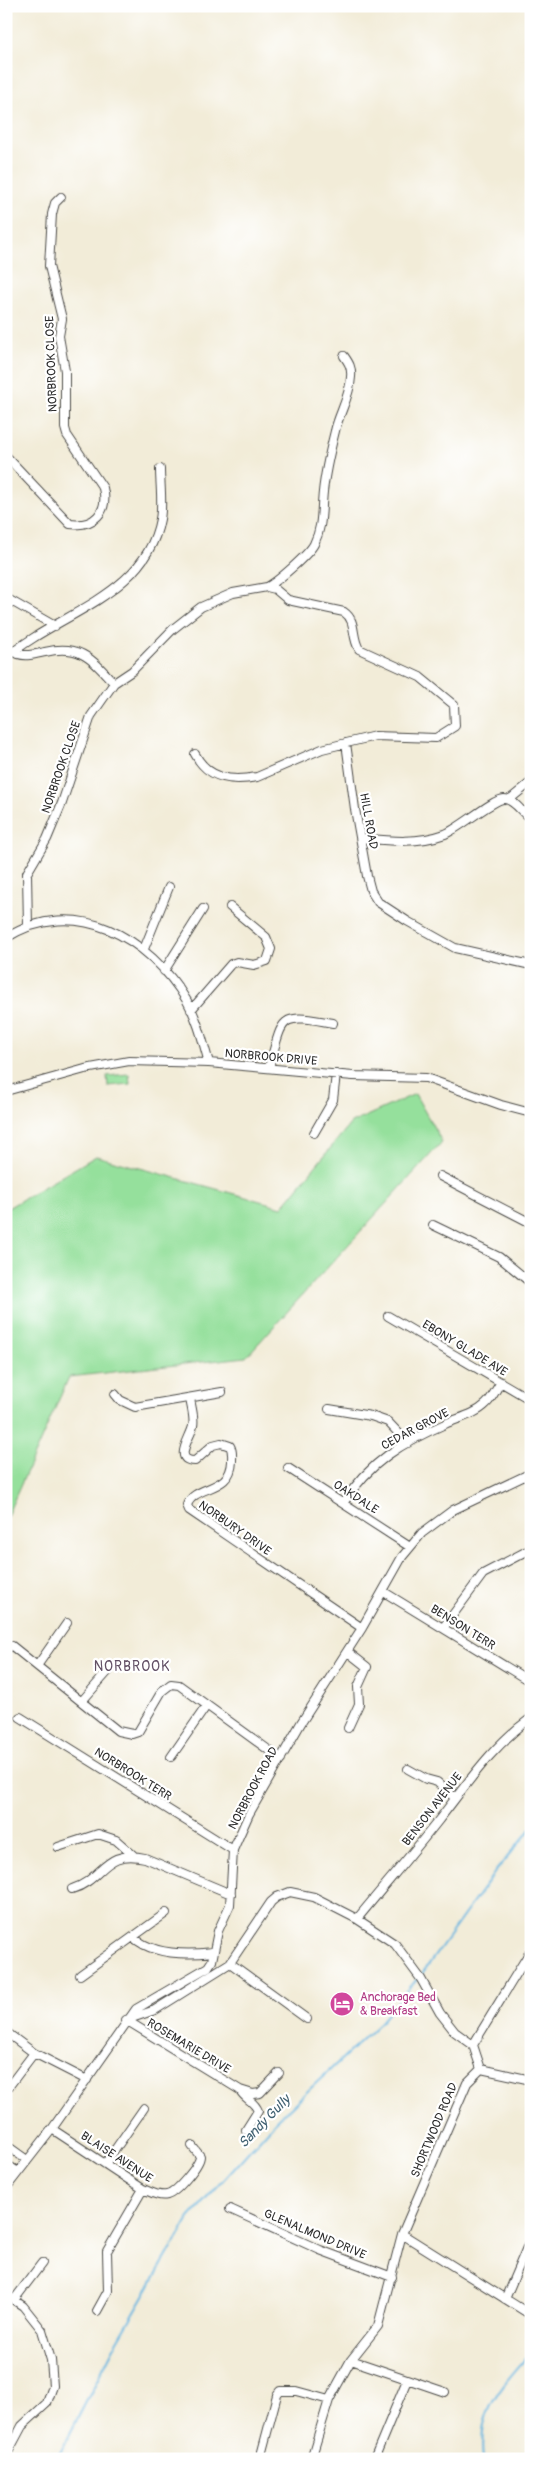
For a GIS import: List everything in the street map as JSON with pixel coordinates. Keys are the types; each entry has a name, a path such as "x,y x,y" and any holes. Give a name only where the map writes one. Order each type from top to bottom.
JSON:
{"street":[{"name":"NORBROOK CLOSE","path":"6,456 70,524 80,525 94,521 103,511 106,498 103,488 67,435 65,428 65,371 59,336 62,318 50,266 52,214 55,202 61,197"},
{"path":"267,587 308,553 321,526 323,490 335,429 345,407 351,378 350,365 344,356"},
{"path":"6,658 32,636 56,626 107,594 140,565 153,543 161,518 160,469"},
{"name":"NORBROOK CLOSE","path":"28,927 27,873 47,839 62,803 91,716 114,683 132,671 173,630 201,607 233,593 267,587"},
{"path":"195,754 201,765 213,775 234,780 247,779 263,775 322,749 375,736 436,738 455,726 454,705 420,677 359,649 354,641 353,623 344,612 288,600 275,590 267,587"},
{"path":"6,598 56,626"},
{"path":"15,650 18,654 27,656 60,648 73,649 83,653 114,683"},
{"name":"HILL ROAD","path":"346,743 354,809 362,838 371,891 378,902 455,948 531,965"},
{"path":"509,800 531,782"},
{"path":"362,838 410,842 432,838 462,826 501,799 509,800 531,820"},
{"path":"144,949 169,887"},
{"path":"191,1010 231,964 237,962 254,965 267,961 271,949 266,937 230,908"},
{"path":"164,970 203,909"},
{"path":"6,938 28,927 62,920 107,927 144,949 164,970 191,1010 209,1062"},
{"path":"269,1066 278,1035 284,1022 289,1018 300,1017 333,1023"},
{"name":"NORBROOK DRIVE","path":"6,1091 85,1069 129,1061 209,1062 269,1066 336,1074 426,1078 501,1105 531,1113"},
{"path":"314,1133 333,1100 336,1074"},
{"path":"440,1176 531,1223"},
{"path":"433,1225 500,1257 531,1283"},
{"name":"EBONY GLADE AVE","path":"388,1316 531,1400"},
{"name":"CEDAR GROVE","path":"344,1502 359,1479 383,1458 408,1443 445,1424 467,1416 486,1405 501,1382"},
{"path":"115,1394 120,1400 134,1407 222,1392"},
{"name":"NORBURY DRIVE","path":"190,1398 194,1426 183,1449 184,1456 189,1460 195,1461 213,1446 221,1443 230,1446 232,1466 227,1478 192,1498 188,1505 189,1510 362,1628"},
{"path":"329,1409 371,1416 388,1422 408,1443"},
{"name":"OAKDALE","path":"288,1468 344,1502 410,1547"},
{"name":"NORBROOK ROAD","path":"6,2188 87,2080 126,2020 136,2009 202,1972 212,1961 218,1931 230,1905 233,1850 249,1814 410,1547 436,1522 453,1510 531,1473"},
{"path":"443,1628 483,1574 531,1549"},
{"name":"BENSON TERR","path":"384,1592 531,1682"},
{"path":"38,1666 67,1623"},
{"path":"12,1646 118,1731 132,1734 138,1732 162,1691 170,1684 186,1690 281,1759"},
{"path":"348,1652 367,1666 358,1687 359,1704 348,1728"},
{"path":"82,1701 111,1668"},
{"path":"171,1757 207,1705"},
{"name":"NORBROOK TERR","path":"20,1717 233,1850"},
{"name":"BENSON AVENUE","path":"358,1919 498,1745 531,1718"},
{"path":"408,1768 426,1779 437,1782 455,1798"},
{"path":"58,1847 98,1834 116,1840 133,1855"},
{"path":"72,1890 82,1886 113,1860 124,1855 133,1855 145,1858 232,1894"},
{"path":"126,2020 155,2010 230,1963 271,1902 284,1893 314,1897 358,1919 401,1950 440,2012 456,2032 473,2045 481,2069 531,2080"},
{"path":"80,1975 166,1913"},
{"path":"133,1937 146,1946 179,1953 213,1952"},
{"path":"473,2045 531,1950"},
{"path":"230,1963 307,2019"},
{"name":"ROSEMARIE DRIVE","path":"126,2020 240,2090"},
{"path":"6,2032 34,2053 87,2080"},
{"path":"6,2090 34,2053"},
{"name":"SHORTWOOD ROAD","path":"311,2459 329,2400 351,2360 378,2326 402,2234 467,2083 481,2069"},
{"path":"240,2090 260,2094 279,2072"},
{"path":"240,2090 242,2094 254,2103 258,2111 246,2130"},
{"path":"105,2164 144,2108"},
{"name":"BLAISE AVENUE","path":"52,2129 144,2189 160,2195 167,2195 173,2192 198,2165 200,2156 192,2146"},
{"path":"6,2145 27,2160"},
{"path":"6,2164 18,2172"},
{"path":"97,2311 108,2290 105,2267 107,2251 144,2189"},
{"name":"GLENALMOND DRIVE","path":"230,2209 320,2250 392,2278"},
{"path":"402,2234 531,2315"},
{"path":"505,2299 531,2238"},
{"path":"14,2300 42,2263"},
{"path":"6,2295 23,2306 42,2330 50,2352 53,2386 46,2403 22,2426 6,2456"},
{"path":"351,2360 445,2392"},
{"path":"374,2459 407,2380"},
{"path":"260,2459 277,2396 280,2392 286,2390 302,2392 329,2400"}],"green space":[{"path":"129,1074 130,1084 108,1086 107,1076"},
{"path":"415,1094 442,1142 246,1357 69,1377 6,1518 6,1209 96,1156 282,1207 351,1123"}],"waterway":[{"name":"Sandy Gully","path":"421,1975 495,1872 531,1829"},
{"name":"Sandy Gully","path":"57,2459 113,2349 189,2218 277,2120 381,2022 418,1978"},
{"path":"483,2459 482,2441 488,2412 501,2388 531,2352"}],"place":[{"name":"Anchorage Bed & Breakfast","path":"342,2004"}],"district":[{"name":"NORBROOK","path":"132,1666"}]}
